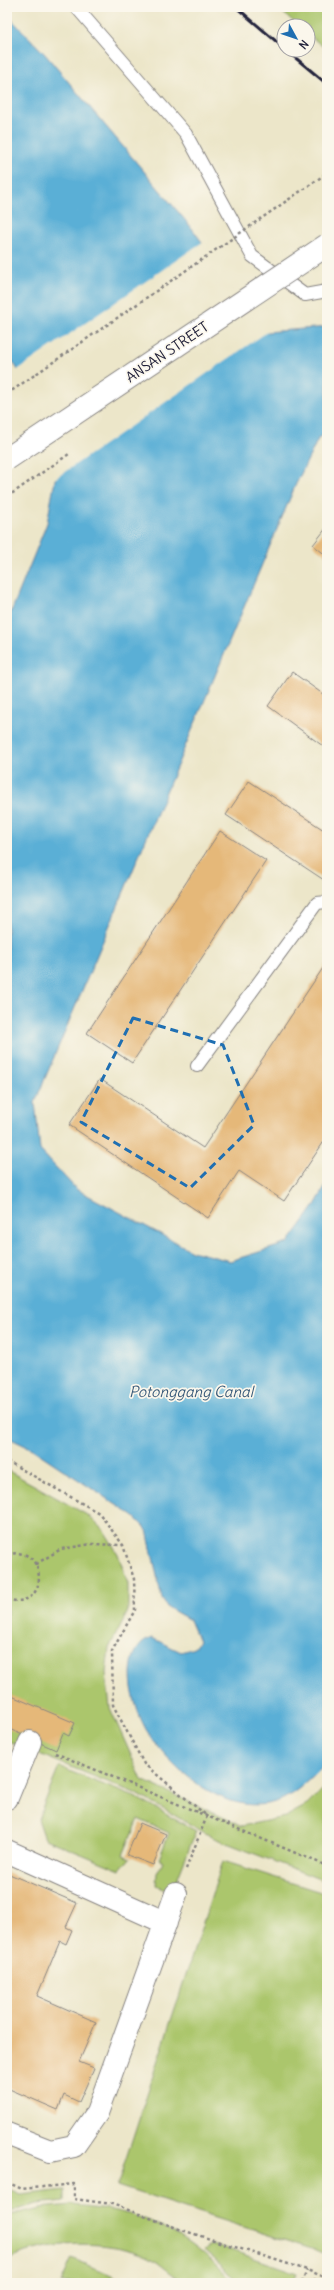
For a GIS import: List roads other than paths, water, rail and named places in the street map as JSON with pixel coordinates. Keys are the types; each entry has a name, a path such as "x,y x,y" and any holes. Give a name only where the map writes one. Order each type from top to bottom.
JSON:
{"street":[{"name":"ANSAN STREET","path":"7,459 327,245"},
{"path":"7,1798 30,1742"},
{"path":"7,1851 166,1923"},
{"path":"7,2134 50,2151 74,2146 97,2113 176,1894"}],"lane":[{"path":"76,7 186,134 252,256 306,295 327,291"},
{"path":"197,1066 317,903 327,902"}],"water":[{"name":"Potonggang Canal","path":"7,15 44,53 191,227 267,332 327,327 327,435 319,437 296,484 35,1102 40,1150 76,1189 192,1251 230,1261 288,1243 314,1207 327,1184 327,1762 289,1796 264,1804 244,1804 225,1799 207,1790 189,1778 174,1764 160,1749 143,1724 138,1711 131,1682 131,1667 135,1654 141,1644 152,1638 181,1652 194,1648 199,1641 190,1620 167,1607 162,1599 147,1530 133,1516 32,1449 7,1437 7,622 47,523 62,442 7,352"}],"railway":[{"path":"236,7 276,41"},
{"path":"296,58 327,84"}]}
